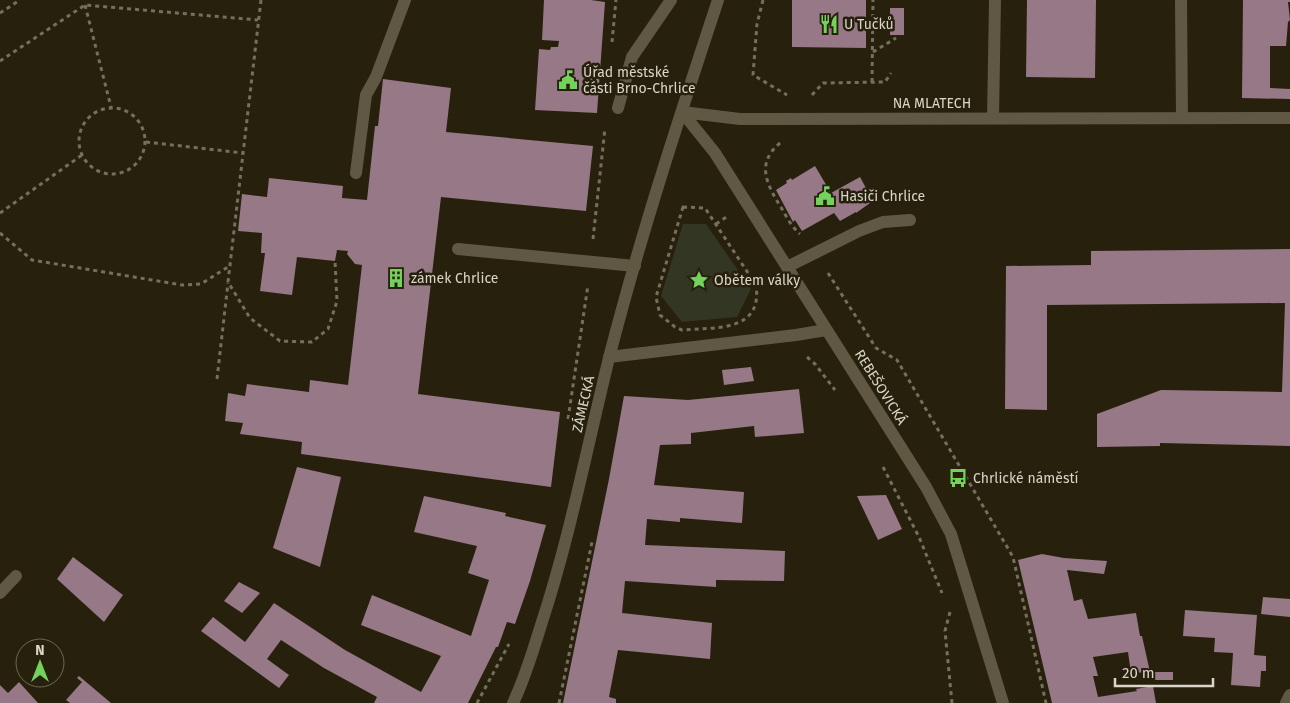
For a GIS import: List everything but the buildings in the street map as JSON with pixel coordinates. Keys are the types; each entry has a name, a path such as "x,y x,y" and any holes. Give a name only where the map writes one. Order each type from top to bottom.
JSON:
{"street":[{"path":"356,173 366,95 376,78 405,0"},
{"path":"618,108 632,57 671,0"},
{"path":"682,112 718,0"},
{"path":"993,118 995,0"},
{"path":"1181,0 1182,118"},
{"name":"NA MLATECH","path":"682,112 740,119 1290,118"},
{"name":"ZÁMECKÁ","path":"513,703 522,685 557,576 609,357 682,112"},
{"name":"REBEŠOVICKÁ","path":"682,112 715,153 926,487 952,534 1003,703"},
{"path":"787,267 859,231 883,222 910,220"},
{"path":"458,249 635,266"},
{"path":"609,357 826,330"},
{"path":"0,593 16,576"},
{"path":"1286,703 1290,695"}],"path":[{"path":"0,13 20,0"},
{"path":"217,379 261,0"},
{"path":"612,50 616,0"},
{"path":"763,0 757,24 752,75 790,97"},
{"path":"872,82 873,0"},
{"path":"0,61 85,5 258,20"},
{"path":"85,5 111,107"},
{"path":"873,52 896,38"},
{"path":"805,97 811,96 823,83 885,82 891,73"},
{"path":"111,107 122,108 132,114 140,122 145,132 146,142 138,163 129,170 119,174 108,174 88,164 82,155 79,145 79,134 83,124 90,115 100,109 111,107"},
{"path":"568,420 590,262 606,120"},
{"path":"788,139 779,144 768,159 765,168 770,190 793,228 805,236 876,348 897,360 1013,556 1046,703"},
{"path":"146,142 243,153"},
{"path":"0,213 82,155"},
{"path":"683,207 705,208 756,285 758,297 755,306 750,315 736,325 682,330 660,315 656,297 683,207"},
{"path":"0,233 32,260 182,285 201,284 231,265"},
{"path":"228,282 250,318 280,340 312,342 328,329 337,301 335,261"},
{"path":"800,355 809,358 815,364 836,392"},
{"path":"881,463 919,537 946,602"},
{"path":"559,703 592,538"},
{"path":"952,703 945,631 950,611 954,619"},
{"path":"477,703 512,638"}],"green space":[{"path":"683,224 706,224 751,289 737,317 682,322 661,296"}],"place":[{"name":"U Tučků","path":"829,24"},
{"name":"Úřad městské části Brno-Chrlice","path":"568,80"},
{"name":"Hasiči Chrlice","path":"825,196"},
{"name":"zámek Chrlice","path":"396,278"},
{"name":"Obětem války","path":"699,280"},
{"name":"Chrlické náměstí","path":"958,478"}]}
